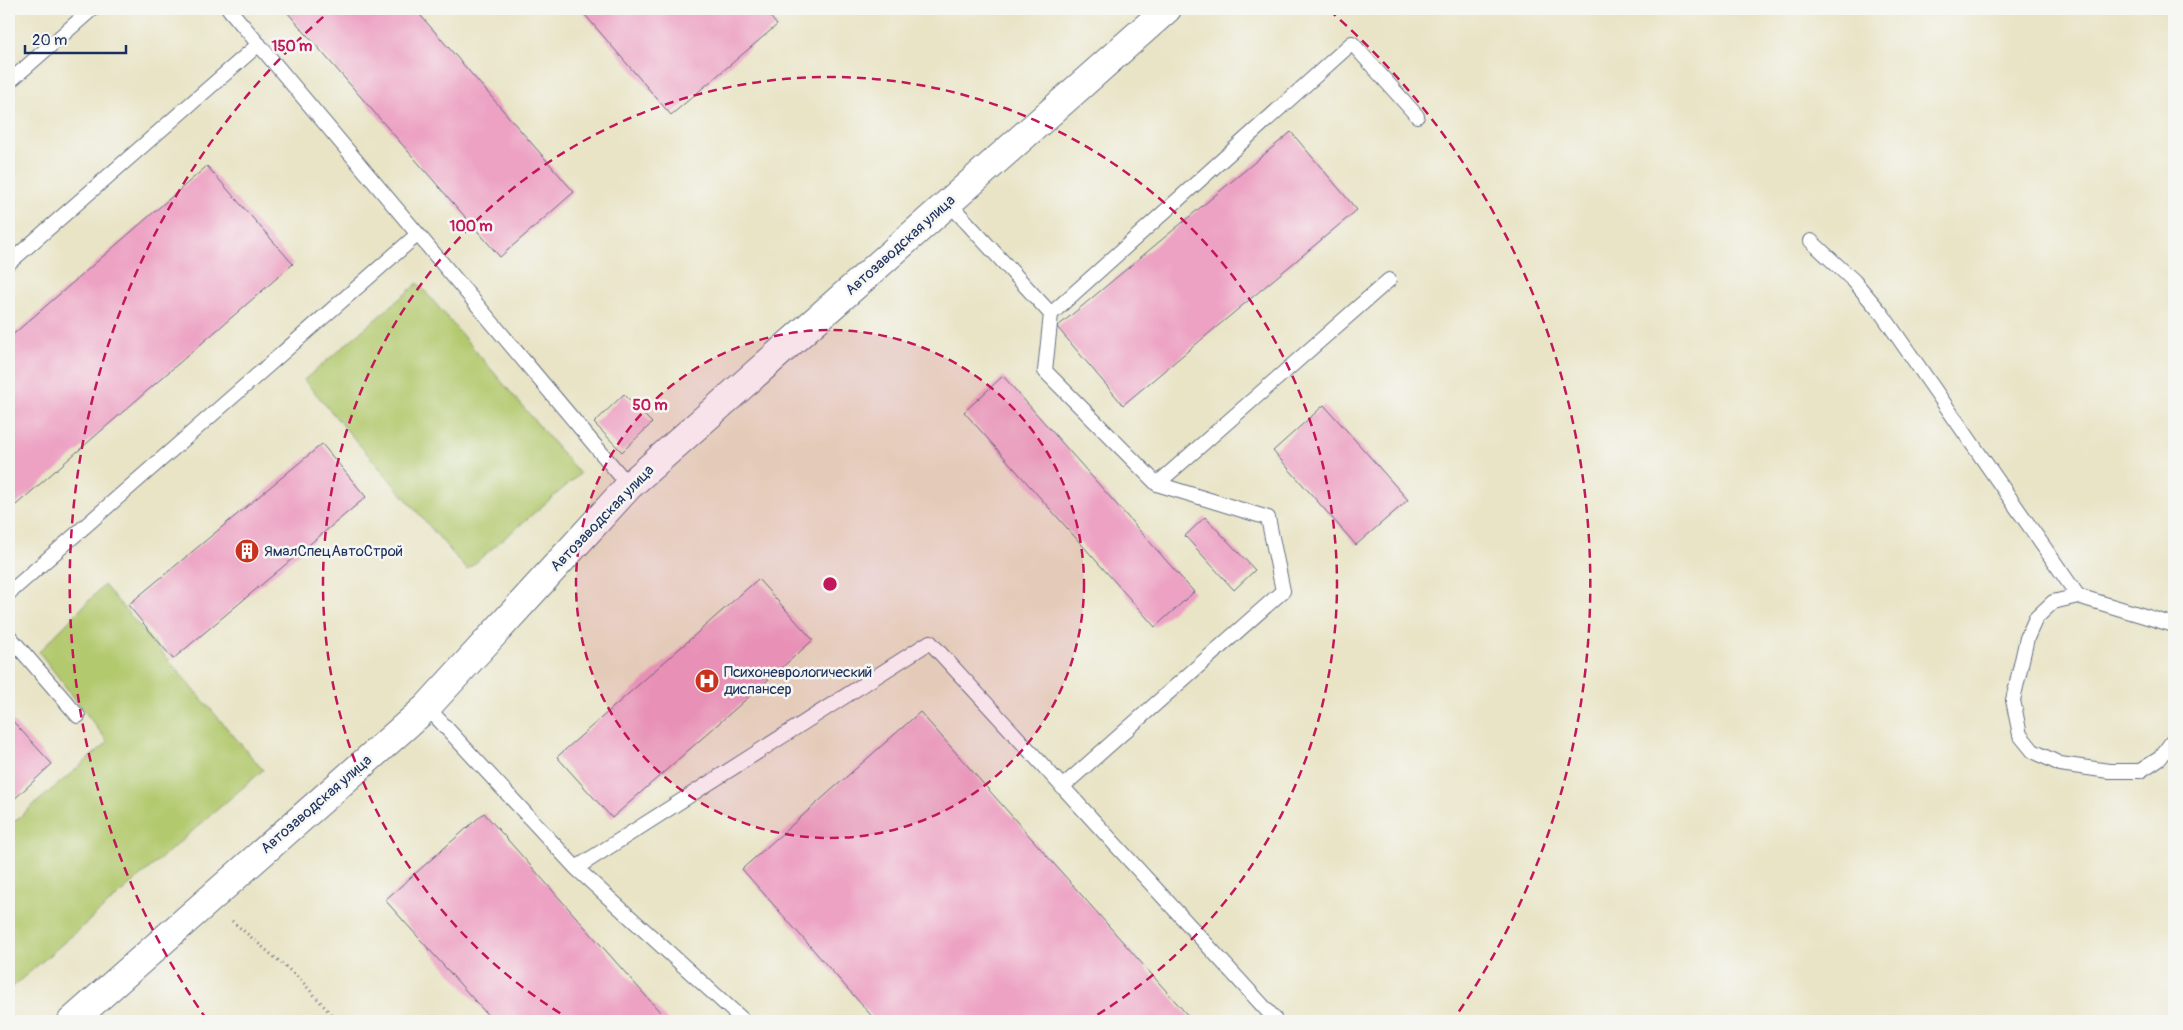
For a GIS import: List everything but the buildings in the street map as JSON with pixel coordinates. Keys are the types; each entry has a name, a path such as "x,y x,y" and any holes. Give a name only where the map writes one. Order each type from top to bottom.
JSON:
{"main road":[{"name":"Автозаводская улица","path":"72,1021 206,900 427,707 629,486 1167,9"}],"lane":[{"path":"9,82 92,9"},
{"path":"229,9 629,486"},
{"path":"1062,787 1283,591 1268,518 1157,484 1045,371 1051,314 1352,43 1417,116"},
{"path":"9,263 259,44"},
{"path":"948,202 1051,314"},
{"path":"9,593 418,234"},
{"path":"1811,241 1854,281 1882,314 2078,596"},
{"path":"1157,484 1389,280"},
{"path":"2174,625 2078,596 2053,602 2036,618 2027,638 2013,700 2020,735 2033,751 2060,764 2109,771 2140,771 2160,758 2174,738"},
{"path":"9,636 78,716"},
{"path":"576,868 930,642 1274,1018 1270,1021"},
{"path":"427,707 576,868 744,1021"}],"path":[{"path":"206,900 300,979 337,1021"}],"green space":[{"path":"418,283 580,474 467,570 304,380"},
{"path":"104,585 263,770 9,990 9,826 108,742 39,652"}],"place":[{"name":"ЯмалСпецАвтоСтрой","path":"247,551"},
{"name":"Психоневрологический диспансер","path":"707,681"}]}
